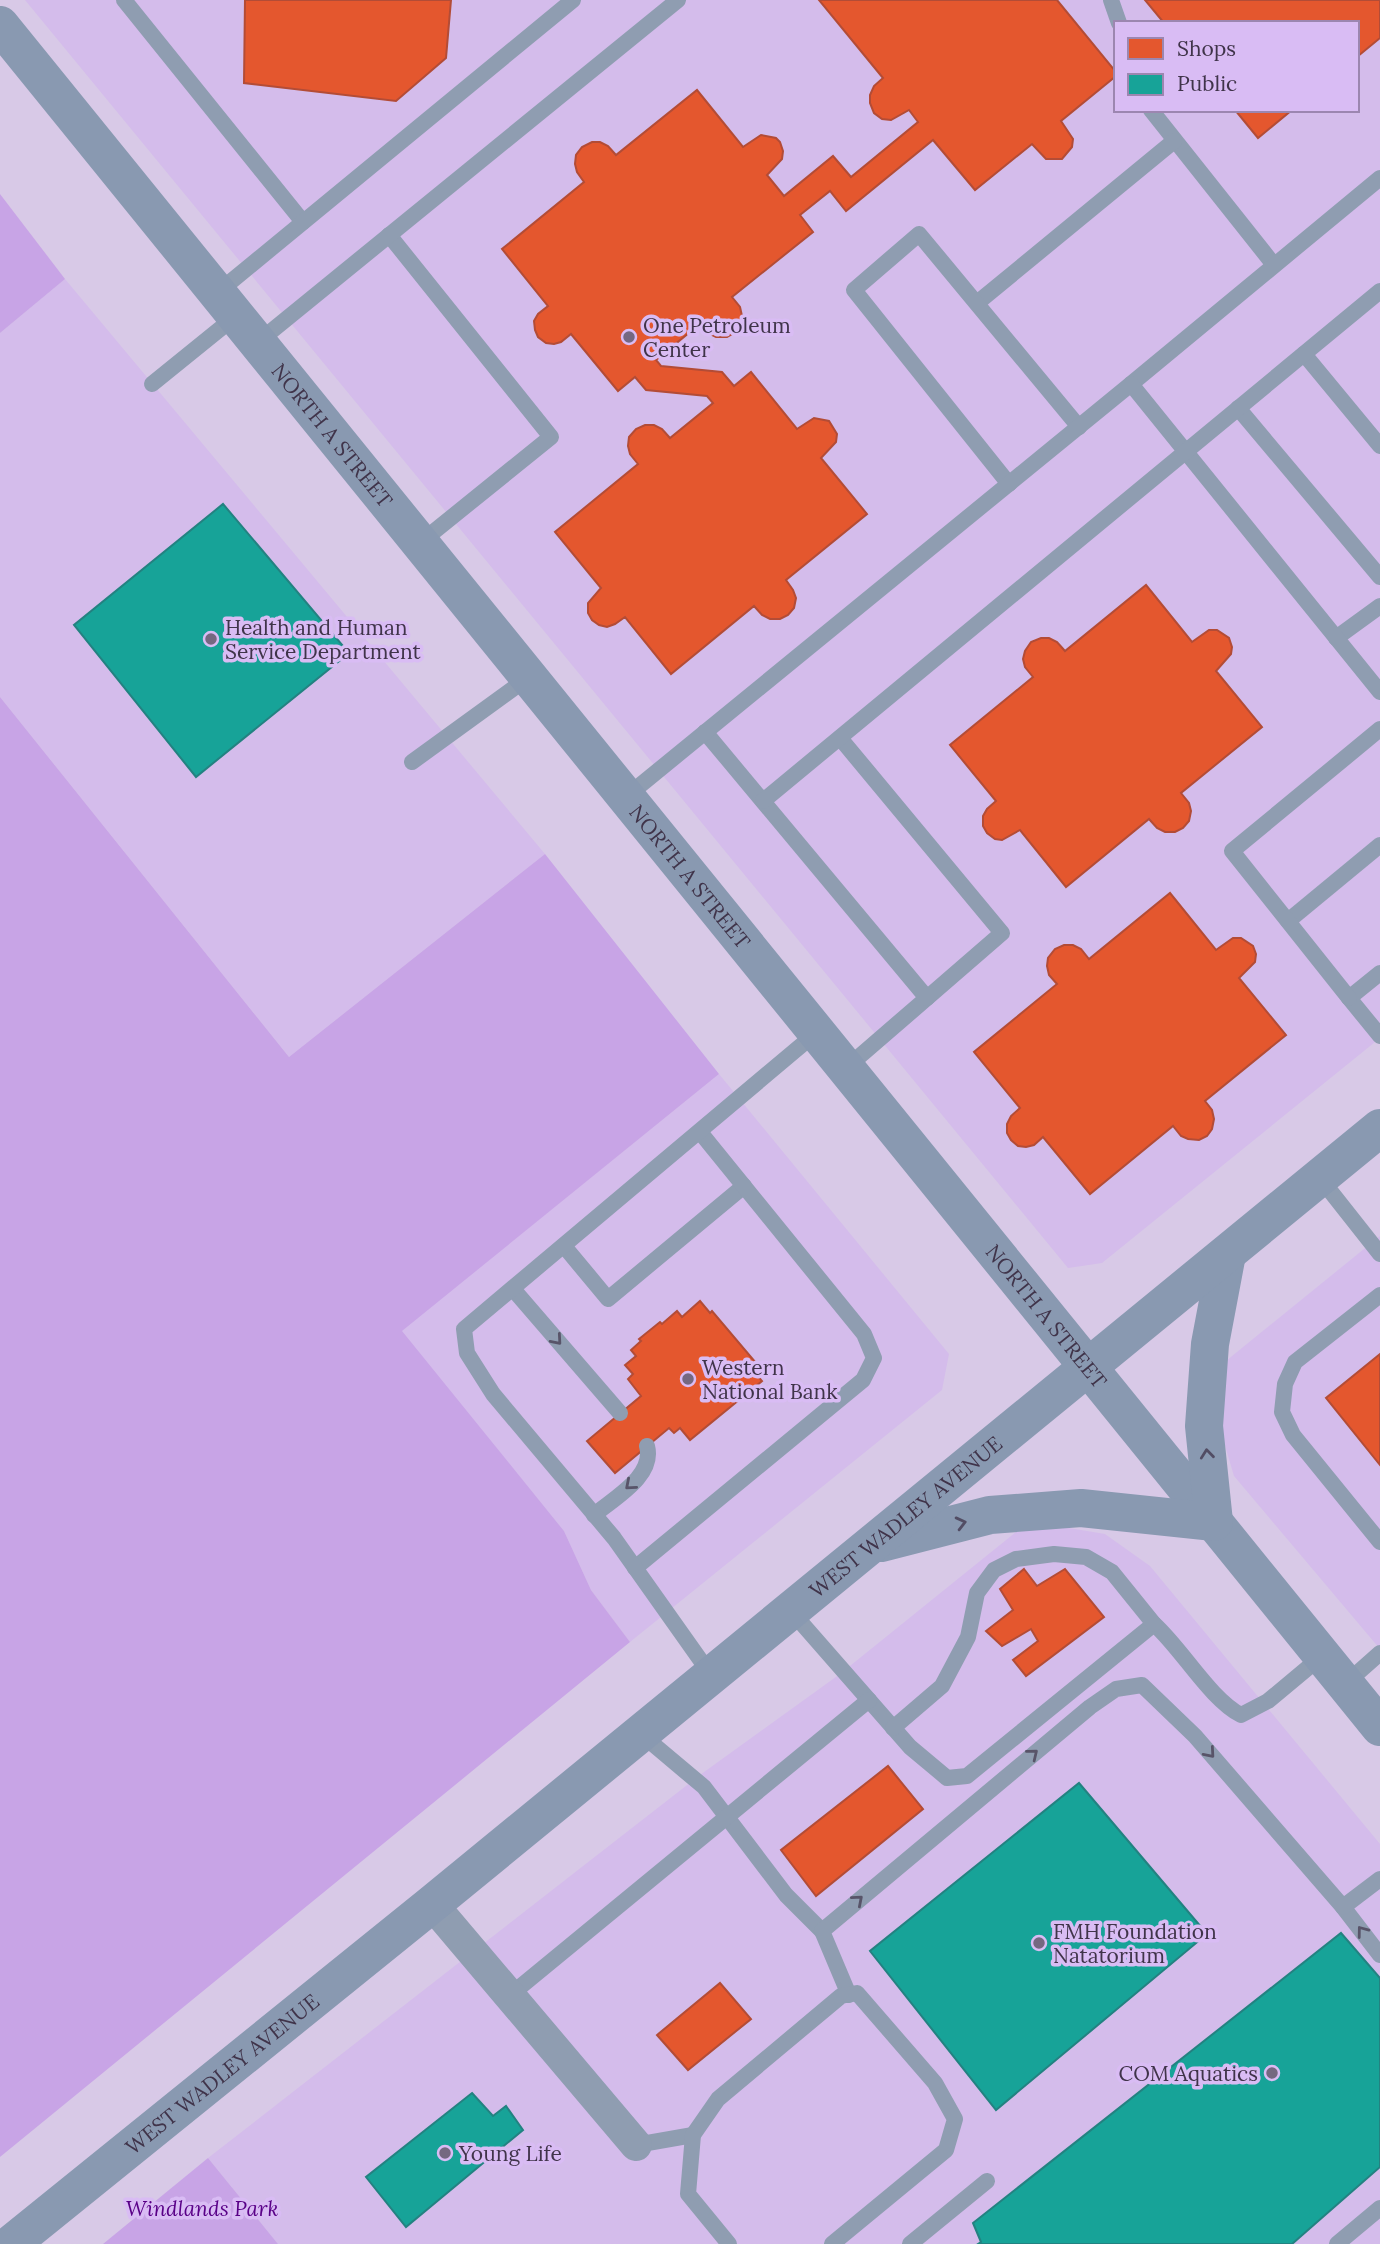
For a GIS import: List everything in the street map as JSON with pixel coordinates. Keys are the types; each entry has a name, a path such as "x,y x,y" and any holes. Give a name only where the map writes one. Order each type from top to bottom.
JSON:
{"main road":[{"name":"NORTH A STREET","path":"0,25 1380,1727"},
{"name":"WEST WADLEY AVENUE","path":"11,2244 641,1734 1380,1129"},
{"path":"871,1546 990,1515 1081,1508 1214,1521 1204,1426 1210,1344 1227,1254"}],"street":[{"path":"432,1904 636,2145"}],"lane":[{"path":"124,0 303,222"},
{"path":"237,317 303,222 573,0"},
{"path":"152,384 237,317 389,235 678,0"},
{"path":"1111,0 1118,21"},
{"path":"1152,112 1274,265"},
{"path":"976,303 1174,141"},
{"path":"627,796 1380,178"},
{"path":"1009,484 854,290 919,234 1079,427"},
{"path":"389,235 551,437 421,542"},
{"path":"763,801 1380,291"},
{"path":"1304,354 1380,446"},
{"path":"1132,384 1380,692"},
{"path":"1238,408 1380,577"},
{"path":"1336,638 1380,606"},
{"path":"412,762 530,677"},
{"path":"1380,729 1232,851 1380,1036"},
{"path":"705,732 927,998"},
{"path":"840,738 1002,933 846,1068"},
{"path":"1288,921 1380,845"},
{"path":"1349,998 1380,973"},
{"path":"711,1675 594,1515 493,1394 467,1353 464,1329 818,1032"},
{"path":"635,1568 863,1380 874,1358 864,1334 700,1132"},
{"path":"1320,1178 1380,1254"},
{"path":"564,1246 608,1299 744,1186"},
{"path":"513,1289 621,1413"},
{"path":"1380,1294 1296,1362 1284,1384 1282,1412 1293,1435 1380,1542"},
{"path":"594,1515 644,1472 650,1455 648,1446"},
{"path":"893,1728 942,1686 968,1637 977,1593 994,1570 1016,1559 1054,1553 1086,1557 1112,1572 1153,1624 1171,1640 1227,1707 1241,1715 1334,1670 1380,1653"},
{"path":"791,1611 910,1747 947,1779 967,1776 1153,1624"},
{"path":"822,1931 1090,1707 1116,1689 1142,1685 1195,1736 1343,1907 1380,1955"},
{"path":"509,1996 869,1700"},
{"path":"641,1734 704,1787 786,1895 822,1931 849,1995"},
{"path":"1343,1907 1380,1879"},
{"path":"729,2244 688,2194 693,2136 718,2099 841,1996 857,1993 936,2083 955,2119 946,2150 837,2242"},
{"path":"636,2145 693,2136"},
{"path":"910,2244 987,2181"},
{"path":"1336,2244 1380,2208"}],"shaded area":[{"name":"One Petroleum Center","path":"25,0 1380,0 1380,1038 1102,1263 1068,1268"},
{"path":"65,279 545,854 289,1057 0,697 0,333"},
{"path":"719,1074 949,1354 942,1390 630,1642 591,1590 564,1531 401,1331"},
{"path":"1380,1236 1380,1649 1234,1476 1221,1432 1221,1365"},
{"path":"1057,1526 1105,1534 1150,1566 1380,1844 1380,2244 278,2244 208,2158 700,1775 840,1674 1016,1532"}],"green space":[{"path":"0,194 65,279 0,333"},
{"path":"0,697 289,1057 545,854 719,1074 402,1331 564,1531 591,1590 630,1642 0,2157"},
{"name":"Windlands Park","path":"208,2158 278,2244 103,2244"}],"building: Shops":[{"path":"245,0 451,0 446,58 396,101 244,83"},
{"name":"One Petroleum Center","path":"819,0 1057,0 1114,70 1114,78 1061,121 1073,139 1072,147 1062,159 1046,159 1032,144 975,190 933,140 846,211 830,191 800,215 813,232 732,297 740,307 742,316 740,326 734,333 727,337 716,337 708,333 701,323 656,360 661,366 722,372 734,386 751,372 797,429 814,418 829,421 837,434 836,442 821,458 867,514 786,580 796,598 794,608 788,615 780,619 770,619 754,606 671,674 625,617 607,627 592,620 588,613 588,603 601,588 555,532 638,464 630,454 628,446 629,437 636,429 654,425 670,438 713,403 707,396 646,390 635,377 618,391 571,334 561,342 546,343 538,337 534,321 548,306 502,249 584,182 575,164 576,155 582,147 592,142 600,142 616,155 697,90 743,147 761,135 776,138 780,142 782,159 767,175 784,196 833,156 851,177 918,122 909,110 891,120 882,119 874,113 870,95 874,86 883,78"},
{"path":"1145,0 1380,0 1380,38 1359,55 1359,21 1162,21"},
{"path":"1237,112 1290,112 1258,138"},
{"path":"1146,585 1192,642 1209,630 1217,630 1229,638 1231,654 1216,671 1262,727 1181,793 1189,803 1191,811 1189,821 1183,828 1175,832 1165,832 1149,819 1066,887 1020,830 1002,840 987,833 983,826 983,816 996,801 950,745 1033,677 1025,667 1023,659 1031,642 1049,638 1065,651"},
{"path":"1170,893 1216,950 1233,938 1241,938 1253,946 1255,962 1239,978 1286,1035 1205,1101 1212,1110 1214,1119 1207,1136 1199,1140 1188,1139 1181,1136 1173,1126 1090,1194 1043,1137 1034,1145 1026,1147 1018,1146 1011,1140 1007,1133 1007,1124 1020,1108 974,1052 1057,984 1049,975 1047,966 1048,958 1055,949 1073,945 1081,949 1089,959"},
{"path":"700,1301 710,1313 712,1311 756,1363 751,1368 762,1381 690,1440 680,1428 674,1433 669,1428 615,1473 587,1441 641,1396 628,1379 633,1374 625,1365 636,1356 631,1350 641,1341 639,1339 660,1322 662,1324 677,1311 682,1317"},
{"path":"1380,1354 1380,1465 1326,1398"},
{"path":"1024,1569 1037,1586 1065,1569 1104,1617 1026,1676 1013,1660 1038,1641 1031,1629 1002,1646 986,1631 1013,1610 1000,1589"},
{"path":"888,1766 923,1809 816,1896 781,1850"},
{"path":"720,1983 751,2019 688,2070 657,2035"}],"building: Public":[{"name":"Health and Human Service Department","path":"223,504 349,653 196,777 74,625"},
{"name":"FMH Foundation Natatorium","path":"1079,1783 1207,1934 996,2110 870,1951"},
{"name":"COM Aquatics","path":"1341,1933 1380,1978 1380,2167 1292,2244 978,2244 981,2242 973,2223"},
{"name":"Young Life","path":"472,2093 493,2116 506,2106 523,2130 406,2227 366,2177"}],"place":[{"name":"One Petroleum Center","path":"629,337"},
{"name":"Health and Human Service Department","path":"211,639"},
{"name":"Western National Bank","path":"688,1379"},
{"name":"FMH Foundation Natatorium","path":"1039,1943"},
{"name":"COM Aquatics","path":"1272,2073"},
{"name":"Young Life","path":"445,2153"}]}
